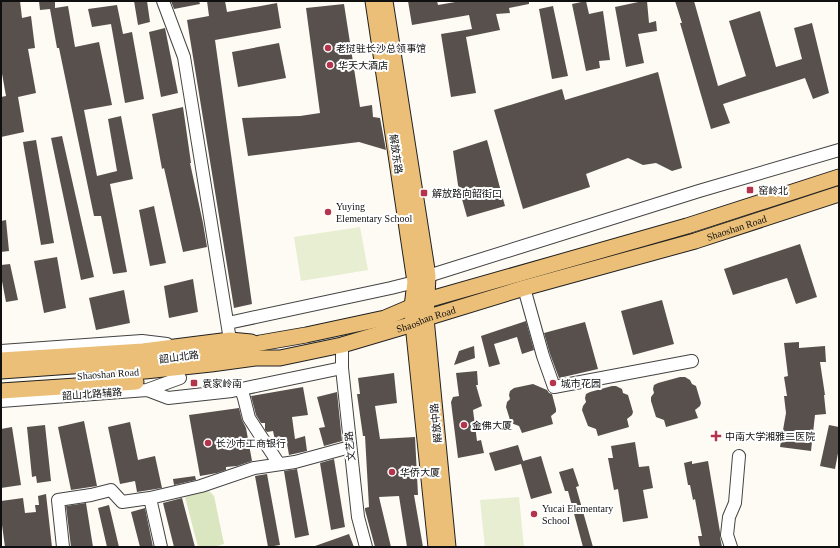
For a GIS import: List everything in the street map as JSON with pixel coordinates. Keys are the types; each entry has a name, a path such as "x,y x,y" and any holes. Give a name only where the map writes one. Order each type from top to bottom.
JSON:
{"main road":[{"name":"解放东路","path":"373,1 427,300"},
{"name":"解放东路","path":"385,1 422,279 412,306"},
{"name":"Shaoshan Road","path":"260,343 385,318 427,300 687,226 839,177"},
{"name":"Shaoshan Road","path":"1,381 145,371 255,358 280,358 342,345 524,288 695,241 839,194"},
{"name":"解放中路","path":"427,300 419,321 436,547"},
{"name":"解放中路","path":"412,306 419,321 448,547"},
{"path":"1,360 143,351 230,340 260,343"},
{"name":"韶山北路","path":"1,371 144,361 232,350 260,343"},
{"path":"1,391 147,386 180,378 255,368 280,358"}],"street":[{"path":"163,1 184,57 230,340"},
{"path":"228,323 391,288 691,194 839,150"},
{"path":"524,288 543,356 554,387 692,361"},
{"path":"1,351 142,341 178,346"},
{"name":"文艺路","path":"342,345 342,368 358,517 366,547"},
{"path":"147,386 168,398 232,391 342,368"},
{"name":"韶山北路辅路","path":"1,401 147,386"},
{"path":"241,389 249,418 279,464"},
{"path":"63,547 58,500 91,495 111,490 122,502 150,498 201,486 254,468 295,462 350,447"},
{"path":"731,547 727,535 729,517 735,502 739,456"},
{"path":"150,498 161,547"}],"green space":[{"path":"360,227 368,270 301,281 294,237"},
{"path":"208,490 214,496 224,544 214,547 198,547 185,497"},
{"path":"519,497 524,547 485,547 480,500"}],"building":[{"path":"1,1 20,1 22,18 31,16 35,48 28,49 36,93 18,97 24,132 1,137 1,97 6,96 1,68"},
{"path":"39,1 55,1 55,8 68,6 75,47 99,42 112,105 84,110 97,176 117,171 108,119 121,116 133,179 110,184 127,272 113,274 101,216 94,216 59,48 57,48 50,9 40,10"},
{"path":"134,1 147,1 150,22 138,25"},
{"path":"171,1 199,1 200,4 174,9"},
{"path":"207,1 225,1 227,12 277,3 281,28 215,40 252,304 234,308 187,20 209,16"},
{"path":"408,1 437,1 438,5 461,1 529,1 529,4 509,8 510,13 496,14 500,30 466,37 476,93 451,97 441,34 472,29 469,15 412,25"},
{"path":"586,1 589,14 603,11 610,60 599,61 600,68 586,71 572,4"},
{"path":"647,1 649,23 656,21 657,31 638,34 644,63 626,67 615,7"},
{"path":"675,1 694,1 718,86 746,76 729,21 760,11 776,67 802,59 794,28 812,23 829,93 813,99 805,78 723,104 730,123 711,129"},
{"path":"344,4 360,107 372,105 373,117 380,118 386,150 359,142 248,156 242,118 300,116 320,113 306,8"},
{"path":"117,5 123,34 132,32 144,99 125,103 111,24 92,27 88,9"},
{"path":"553,6 568,76 552,79 539,9"},
{"path":"165,28 178,93 161,97 149,32"},
{"path":"279,43 286,78 238,87 232,52"},
{"path":"658,72 682,168 672,171 656,163 643,165 628,158 586,174 590,187 523,209 494,110 562,89 565,100"},
{"path":"183,107 190,163 207,247 183,252 164,168 162,169 152,114"},
{"path":"62,136 94,277 81,280 51,138"},
{"path":"36,140 54,243 41,245 23,142"},
{"path":"487,140 505,206 467,217 458,185 453,151"},
{"path":"154,206 166,263 150,266 139,210"},
{"path":"6,220 9,251 1,252 1,221"},
{"path":"800,244 817,297 796,304 787,278 733,295 724,269"},
{"path":"57,257 66,308 44,313 34,261"},
{"path":"10,264 18,300 6,302 1,276 1,265"},
{"path":"193,279 198,312 169,318 164,286"},
{"path":"124,290 130,323 96,330 89,298"},
{"path":"662,300 674,344 633,355 621,311"},
{"path":"526,321 534,350 522,354 517,337 494,344 500,364 489,367 481,336"},
{"path":"585,322 598,369 559,378 544,333"},
{"path":"799,342 799,348 825,346 826,362 820,362 826,414 815,415 811,451 780,447 786,413 784,396 787,396 784,377 788,376 784,343"},
{"path":"474,346 475,358 454,365 459,351"},
{"name":"金佛大厦","path":"477,371 478,385 476,385 482,406 473,410 477,441 481,440 484,453 458,458 451,402 453,397 459,396 456,373"},
{"path":"394,373 397,403 375,406 380,439 415,437 418,495 414,495 423,547 407,547 399,496 379,497 391,547 375,547 365,510 365,508 369,507 365,436 363,436 357,394 360,394 358,378"},
{"path":"680,377 685,377 696,386 701,403 695,410 698,418 666,427 664,420 656,417 651,401 651,397 654,393 654,385"},
{"path":"533,384 547,390 552,394 556,412 551,416 553,424 522,433 519,426 511,423 506,407 507,402 510,399 510,391 514,388"},
{"path":"612,386 622,389 623,393 628,395 633,412 627,419 629,427 598,436 596,429 588,426 582,410 586,402 586,394"},
{"path":"303,387 308,415 292,417 295,439 305,436 307,451 289,455 286,438 275,440 273,431 267,432 265,430 265,423 261,423 256,415 251,396"},
{"path":"337,392 342,441 324,446 319,428 325,427 317,397"},
{"path":"239,408 246,428 252,461 237,466 226,467 226,470 217,473 200,476 189,415"},
{"path":"84,421 97,486 71,490 58,427"},
{"path":"130,422 138,460 155,456 162,488 137,492 135,481 120,484 108,427"},
{"path":"45,425 51,481 37,483 36,476 32,477 27,427"},
{"path":"829,425 839,427 839,448 835,469 820,466"},
{"path":"12,427 21,485 1,488 1,429"},
{"path":"635,442 639,467 649,466 653,488 643,490 648,518 623,522 618,489 614,490 608,458 613,458 611,446"},
{"path":"518,445 523,461 541,456 552,493 531,499 521,464 495,471 489,453"},
{"path":"334,459 345,527 331,530 320,463"},
{"path":"692,461 692,464 708,461 722,547 700,547 698,536 702,536 695,499 693,500 690,485 688,485 684,463"},
{"path":"573,468 579,486 576,487 593,547 583,547 568,491 565,491 559,472"},
{"path":"297,469 309,535 295,538 284,471"},
{"path":"267,474 280,545 268,547 255,476"},
{"path":"195,476 196,480 174,485 173,479"},
{"path":"46,494 52,547 5,547 1,525 1,501 23,498 25,513 36,512 35,505 39,505 38,496"},
{"path":"182,498 195,547 174,547 163,503"},
{"path":"86,503 93,547 71,547 66,506"},
{"path":"109,505 119,547 107,547 98,508"},
{"path":"145,508 153,547 140,547 131,512"},
{"path":"349,534 354,547 315,547 315,546"}],"place":[{"name":"老挝驻长沙总领事馆","path":"328,48"},
{"name":"华天大酒店","path":"330,65"},
{"name":"窑岭北","path":"750,190"},
{"name":"解放路向韶街口","path":"424,193"},
{"name":"Yuying Elementary School","path":"328,212"},
{"name":"袁家岭南","path":"194,383"},
{"name":"城市花园","path":"553,383"},
{"name":"金佛大厦","path":"464,425"},
{"name":"中南大学湘雅二医院","path":"716,436"},
{"name":"长沙市工商银行","path":"208,443"},
{"name":"华侨大厦","path":"392,472"},
{"name":"Yucai Elementary School","path":"534,514"}]}
